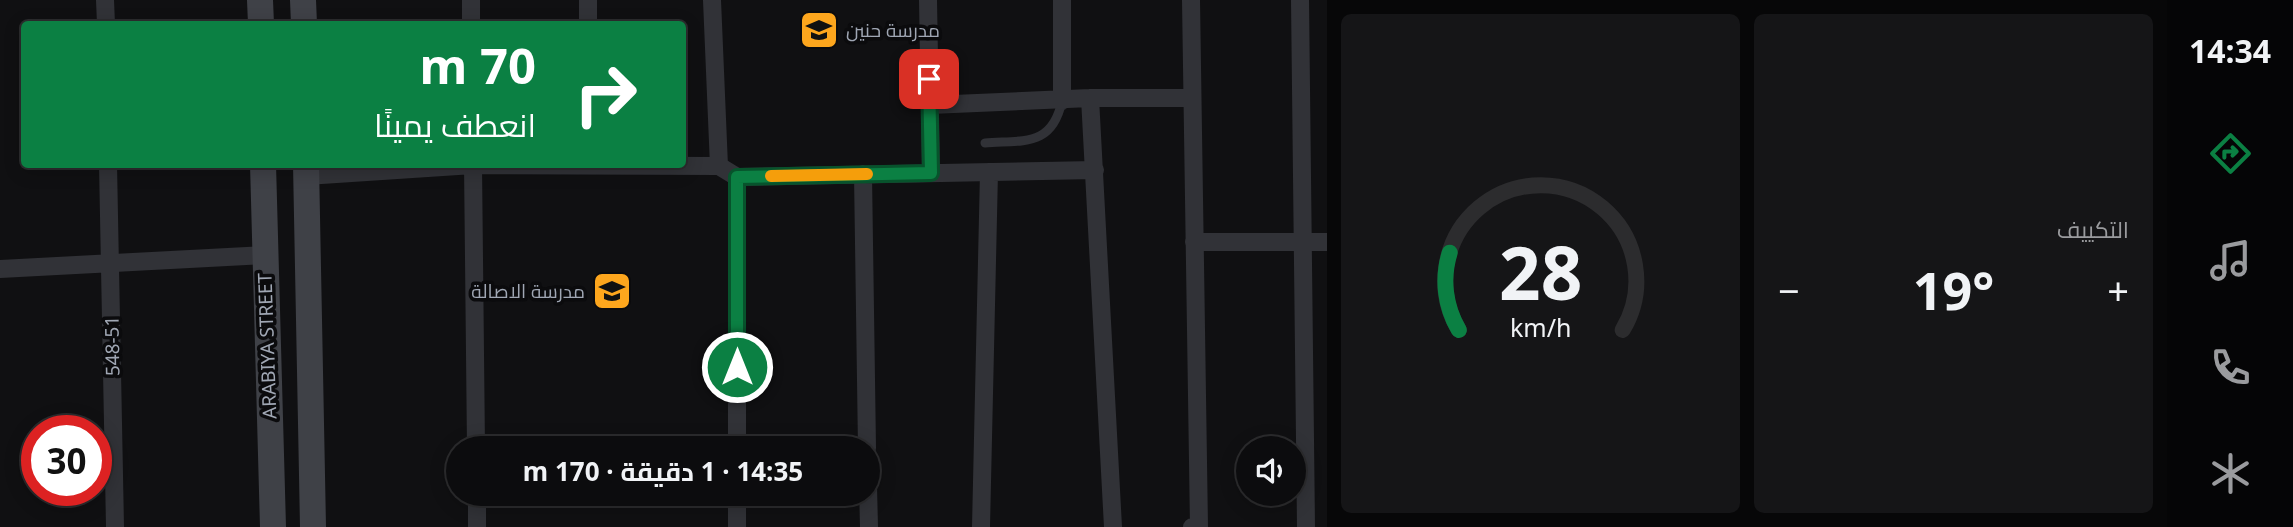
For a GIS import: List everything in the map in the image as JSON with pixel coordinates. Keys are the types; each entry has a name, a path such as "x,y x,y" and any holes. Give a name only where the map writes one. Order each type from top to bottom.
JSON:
{"main road":[{"path":"261,0 261,21"},
{"path":"303,0 304,21"},
{"name":"ARABIYA STREET","path":"263,168 273,527"},
{"path":"306,170 313,527"}],"street":[{"path":"105,0 106,21"},
{"path":"471,0 471,21"},
{"path":"588,0 588,21"},
{"path":"712,0 719,166"},
{"path":"928,0 931,173"},
{"path":"1062,0 1062,101"},
{"path":"1191,0 1199,527 1192,527"},
{"path":"1300,0 1306,527"},
{"path":"930,105 1090,98 1191,98"},
{"path":"1090,98 1113,527"},
{"path":"686,166 719,166 737,177 1095,170"},
{"name":"548-51","path":"108,168 115,527"},
{"path":"306,170 373,168"},
{"path":"473,168 476,436"},
{"path":"981,527 989,172"},
{"path":"863,174 867,436"},
{"path":"737,177 737,436"},
{"path":"1194,242 1327,242"},
{"path":"0,269 265,255"},
{"path":"477,506 477,527"},
{"path":"737,506 737,527"},
{"path":"868,506 869,527"}],"lane":[{"path":"985,143 1032,140 1043,135 1054,125 1062,101"}],"slow traffic":[{"path":"771,176 867,174"}],"place":[{"name":"مدرسة حنين","path":"819,30"},
{"name":"مدرسة الاصالة","path":"612,291"}],"route":[{"path":"737,367 737,177 931,173 929,79"}]}
